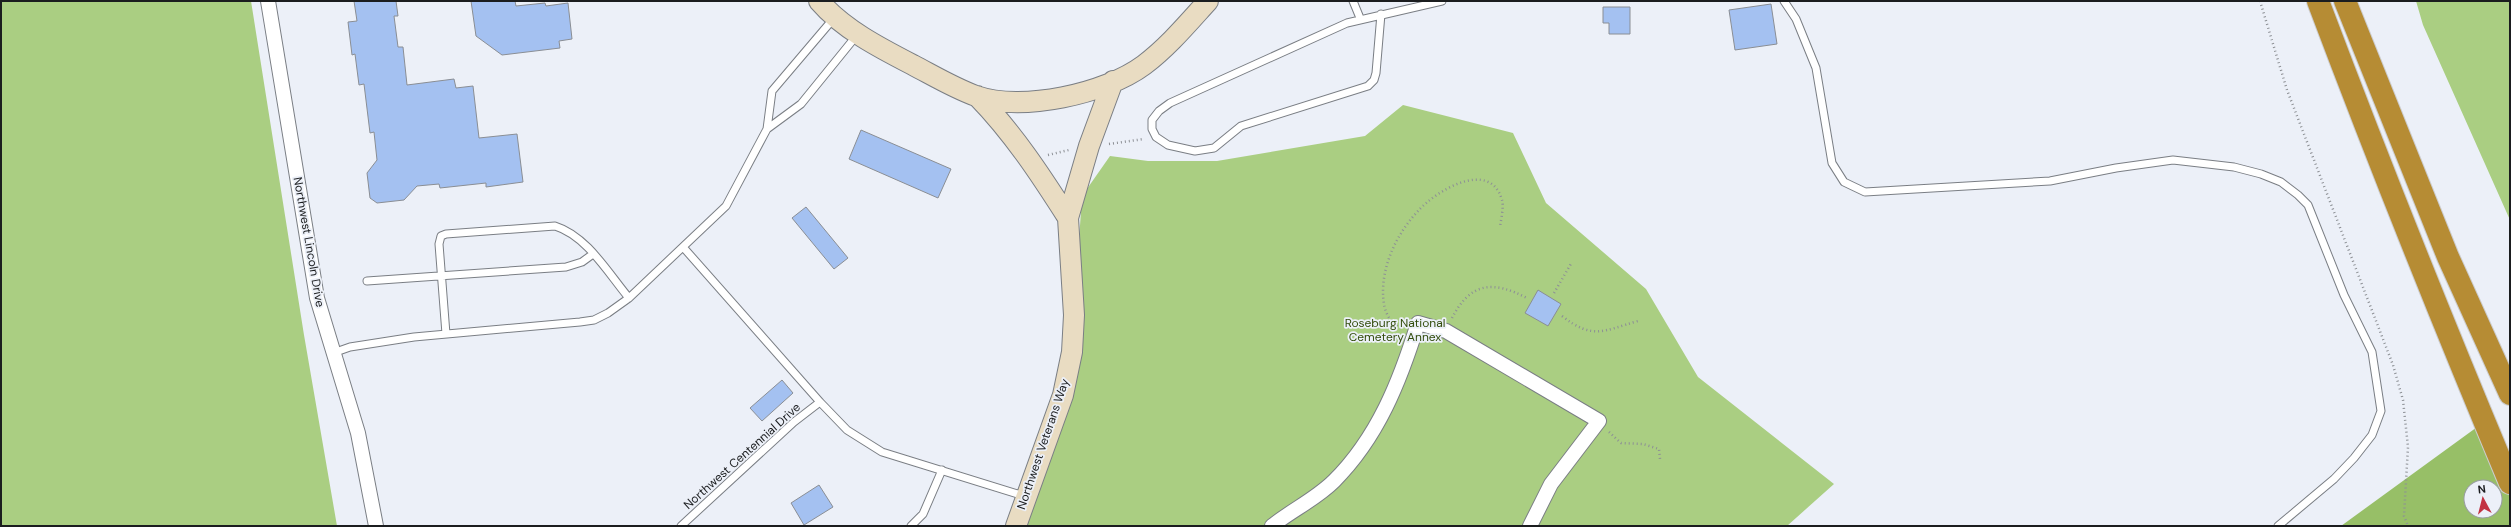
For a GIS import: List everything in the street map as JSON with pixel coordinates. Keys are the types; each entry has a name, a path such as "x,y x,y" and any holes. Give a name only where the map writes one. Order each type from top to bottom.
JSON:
{"highway":[{"path":"2318,1 2397,209 2461,369 2510,483"},
{"path":"2345,1 2448,257 2510,394"},
{"path":"2360,1 2448,257"}],"street":[{"name":"Northwest Lincoln Drive","path":"268,1 317,298 358,433 376,526"},
{"name":"Northwest Veterans Way","path":"819,1 834,18 911,64 977,96 1018,102 1040,102 1073,96 1113,81 1143,66 1178,35 1208,1"},
{"name":"Northwest Veterans Way","path":"1016,526 1025,496 1062,395 1072,352 1074,315 1068,218 1089,146 1113,81"},
{"name":"Northwest Veterans Way","path":"977,96 1004,124 1031,160 1068,218"},
{"path":"1272,526 1308,502 1334,480 1366,441 1382,418 1407,357 1418,323 1446,331 1599,421 1551,484 1530,526"}],"lane":[{"path":"1354,1 1360,18"},
{"path":"1381,14 1376,73 1374,80 1368,86 1241,126 1214,148 1195,151 1181,149 1168,145 1156,137 1152,129 1152,120 1170,103 1360,18 1442,1"},
{"path":"1784,1 1796,19 1816,68 1832,163 1844,182 1865,192 2050,181 2116,168 2173,160 2234,167 2261,174 2281,182 2308,205 2344,295 2372,352 2381,411 2372,435 2354,458 2334,479 2278,526"},
{"path":"333,353 381,341 594,320 629,298 726,206 767,128 772,91 834,18"},
{"path":"767,128 801,104 858,33"},
{"path":"446,334 439,240 441,236 451,233 555,226 572,233 593,254 629,298"},
{"path":"683,247 820,402 847,430 882,452 1025,496"},
{"path":"367,281 566,267 582,262 593,254"},
{"name":"Northwest Centennial Drive","path":"681,526 794,422 820,402"},
{"path":"911,526 923,514 942,470"}],"path":[{"path":"2260,1 2287,90 2393,365 2403,400 2408,447 2404,516 2408,526"},
{"path":"1414,334 1396,326 1388,318 1383,289 1386,267 1393,249 1400,233 1415,214 1432,198 1453,185 1467,180 1476,180 1492,185 1498,192 1502,200 1500,227"},
{"path":"1554,293 1572,262"},
{"path":"1446,331 1462,303 1480,289 1489,286 1502,287 1527,298"},
{"path":"1562,316 1575,326 1594,332 1638,321"},
{"path":"1599,421 1621,443 1643,444 1659,449 1660,459"}],"green space":[{"path":"1,1 251,1 304,335 337,526 1,526"},
{"path":"2416,1 2510,1 2510,220 2423,25"},
{"name":"Roseburg National Cemetery Annex","path":"1403,105 1513,133 1546,203 1646,289 1698,377 1834,484 1787,526 1016,526 1063,395 1074,315 1082,196 1110,156 1148,161 1217,161 1365,136"},
{"path":"2484,422 2510,483 2510,526 2341,526"}],"building":[{"path":"354,1 396,1 398,16 394,16 398,47 403,47 407,85 454,79 456,88 473,86 479,138 517,134 523,182 486,187 486,183 440,188 439,184 417,186 404,200 377,203 370,198 367,173 377,160 374,132 370,133 364,84 359,85 355,54 352,55 348,22 357,21"},
{"path":"471,1 515,1 516,6 545,3 546,6 568,3 572,39 559,41 560,48 502,55 476,36"},
{"path":"1771,4 1777,44 1735,50 1729,10"},
{"path":"1603,7 1630,7 1630,34 1609,34 1609,23 1603,23"},
{"path":"861,130 951,169 938,198 849,159"},
{"path":"806,207 848,258 834,269 792,218"},
{"path":"1538,290 1561,304 1548,326 1525,313"},
{"path":"782,380 793,393 762,421 750,408"},
{"path":"819,485 833,507 804,525 791,503"}]}
